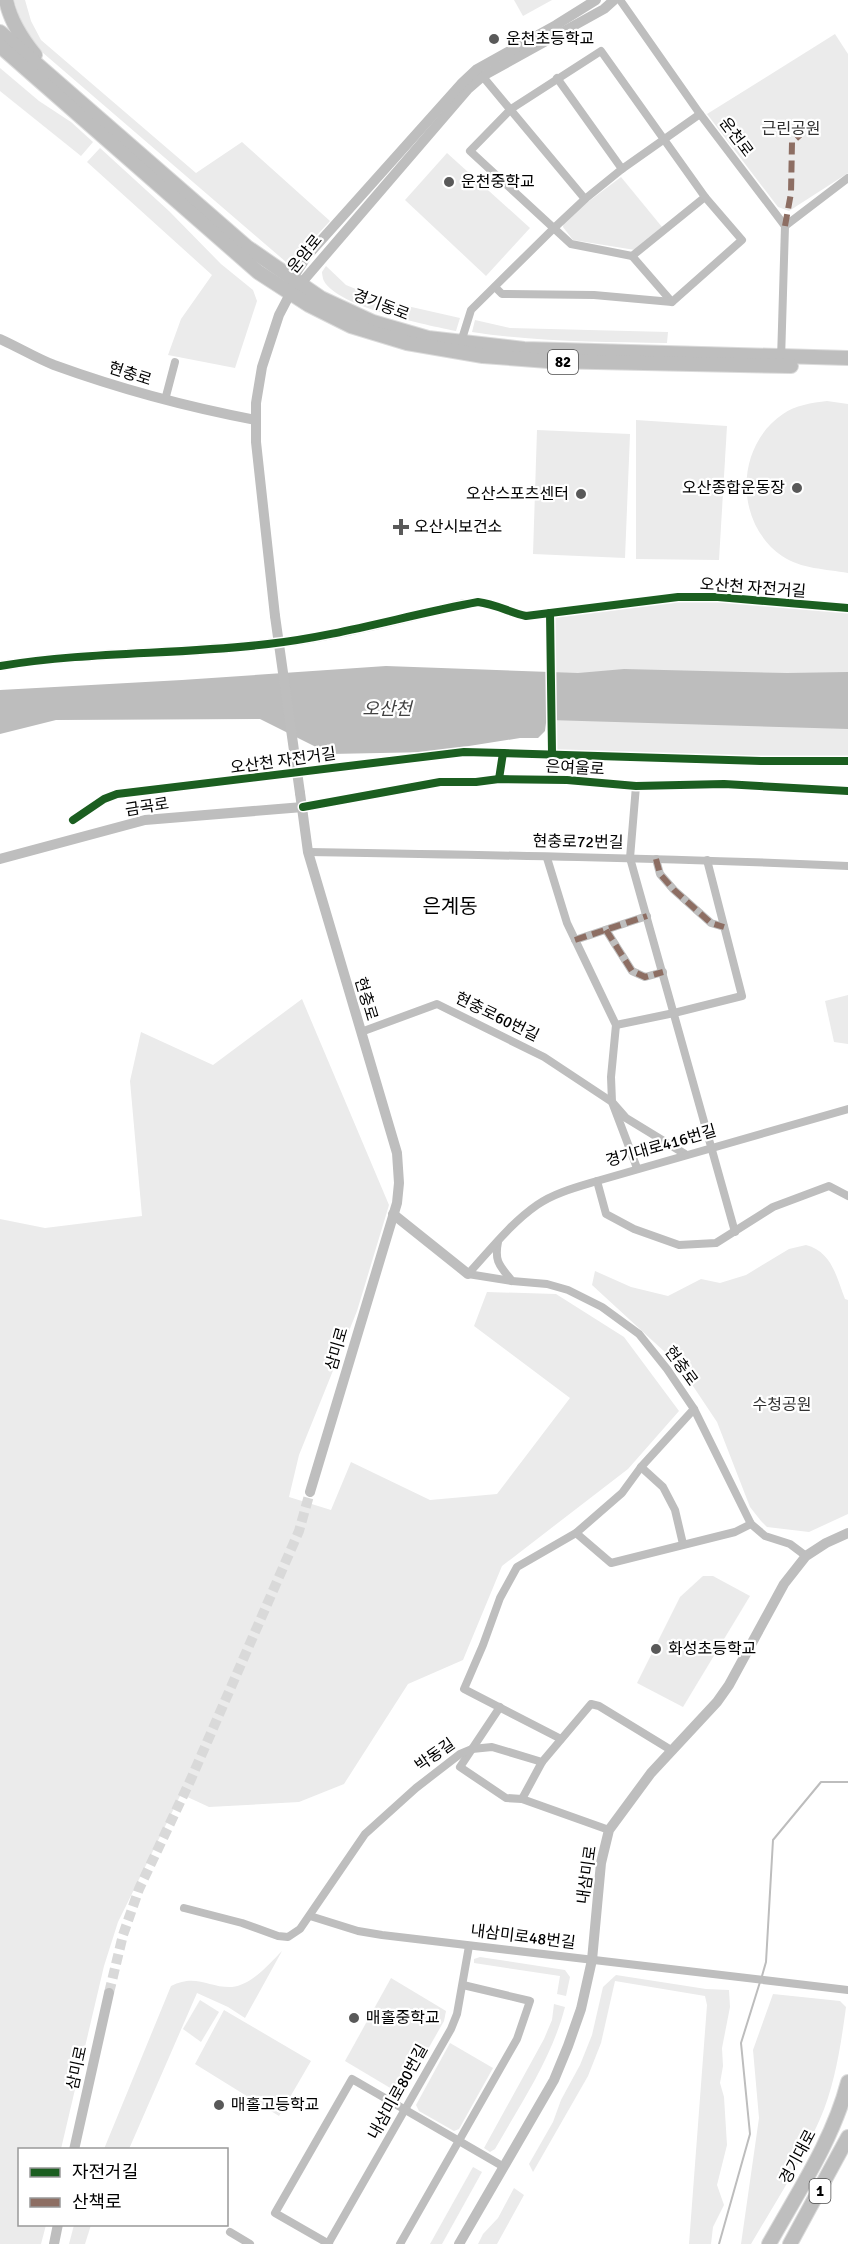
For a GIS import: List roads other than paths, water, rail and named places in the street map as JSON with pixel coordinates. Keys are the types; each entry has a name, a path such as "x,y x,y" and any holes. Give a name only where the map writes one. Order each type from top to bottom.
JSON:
{"main road":[{"path":"6,0 8,11 26,44 57,82"},
{"name":"경기동로","path":"0,32 331,317 379,335 433,348 483,356 548,362 781,361 848,358"},
{"name":"경기동로","path":"0,46 230,249 294,286 374,322 410,334 524,349 781,361 848,367"},
{"path":"0,56 79,115"},
{"name":"경기대로","path":"769,2244 819,2154 842,2105 848,2082"},
{"name":"1","path":"790,2244 848,2137"}],"street":[{"name":"운암로","path":"275,616 256,442 256,403 262,368 279,315 294,286 321,258 480,73 596,0"},
{"name":"운암로","path":"480,73 604,9 614,0"},
{"name":"운천로","path":"620,0 699,114 785,226"},
{"path":"495,287 502,294 594,295 672,302 742,240 705,197 601,51 510,109 470,151 571,244 632,256 672,302"},
{"path":"480,73 585,199"},
{"path":"557,78 622,168"},
{"path":"461,342 471,310 553,229 622,168 699,114"},
{"path":"781,361 785,226 848,178"},
{"path":"632,256 705,197"},
{"name":"현충로","path":"0,339 52,364 165,400 199,410 256,420"},
{"path":"165,400 175,363"},
{"path":"0,666 109,654 267,645 316,637 464,604"},
{"name":"현충로","path":"275,616 308,852 397,1153 399,1183 397,1203 393,1214"},
{"name":"은여울로","path":"303,807 440,782 476,782 499,778 567,780 636,786 724,784 848,791"},
{"path":"636,786 630,858 735,1232"},
{"name":"금곡로","path":"0,859 145,820 303,807"},
{"name":"현충로72번길","path":"308,852 630,858 848,866"},
{"path":"547,858 567,923 616,1025 611,1077 612,1102 637,1168"},
{"path":"656,859 660,874 674,890 711,923 724,927"},
{"path":"616,1025 742,996 707,860"},
{"path":"575,940 647,916"},
{"path":"606,930 632,971 645,977 663,972"},
{"name":"현충로60번길","path":"361,1032 437,1004 544,1057 612,1102 626,1119 685,1154"},
{"name":"경기대로416번길","path":"848,1108 597,1181 606,1214 634,1229 679,1245 716,1243 773,1207 829,1186 848,1196"},
{"path":"393,1214 468,1274 516,1222 538,1204 597,1181"},
{"name":"삼미로","path":"310,1492 393,1214"},
{"path":"498,1242 495,1256 512,1281"},
{"name":"현충로","path":"468,1274 547,1284 568,1290 602,1307 639,1335 667,1369 694,1409 751,1524"},
{"path":"561,1739 465,1689 500,1598 517,1567 576,1533 622,1493 641,1467 694,1409"},
{"path":"641,1467 663,1487 675,1510 683,1544"},
{"path":"576,1533 611,1563 735,1532 751,1524 765,1536 790,1544 806,1556"},
{"name":"내삼미로","path":"459,2244 554,2080 568,2046 581,2009 592,1960 601,1863 609,1830 651,1773 717,1702 729,1685 784,1584 806,1556 848,1533"},
{"path":"522,1799 542,1761 591,1704 599,1706 671,1750"},
{"path":"500,1707 460,1767 506,1798 522,1799 609,1830"},
{"name":"박동길","path":"184,1908 288,1937 300,1929 344,1863 377,1822 460,1754 472,1749 492,1748 542,1761"},
{"name":"내삼미로48번길","path":"310,1916 358,1931 848,1990"},
{"name":"내삼미로80번길","path":"329,2244 451,2029 457,2014 469,1946"},
{"path":"400,2244 517,2038 530,2001 463,1985"},
{"name":"삼미로","path":"74,2148 109,1993"},
{"path":"329,2244 275,2213 352,2079 504,2167"},
{"path":"54,2244 58,2226"},
{"path":"230,2232 250,2244"}],"water":[{"name":"오산천","path":"386,666 578,673 624,669 787,673 848,672 848,729 549,720 545,731 538,738 520,738 431,752 330,754 260,719 56,720 0,734 0,690"}],"waterway":[{"path":"762,1976 766,1962 773,1840 821,1782 848,1782"},
{"path":"719,2244 750,2134 741,2043 760,1982"}],"tunnel":[{"path":"109,1993 123,1935 139,1889 191,1779 299,1531 310,1492"}],"place":[{"name":"운천초등학교","path":"494,39"},
{"name":"운천중학교","path":"449,182"},
{"name":"오산종합운동장","path":"797,488"},
{"name":"오산스포츠센터","path":"581,494"},
{"name":"오산시보건소","path":"401,527"},
{"name":"화성초등학교","path":"656,1649"},
{"name":"매홀중학교","path":"354,2018"},
{"name":"매홀고등학교","path":"219,2105"}],"district":[{"name":"은계동","path":"450,906"}],"park label":[{"name":"근린공원","path":"791,129"},
{"name":"수청공원","path":"782,1405"}]}
